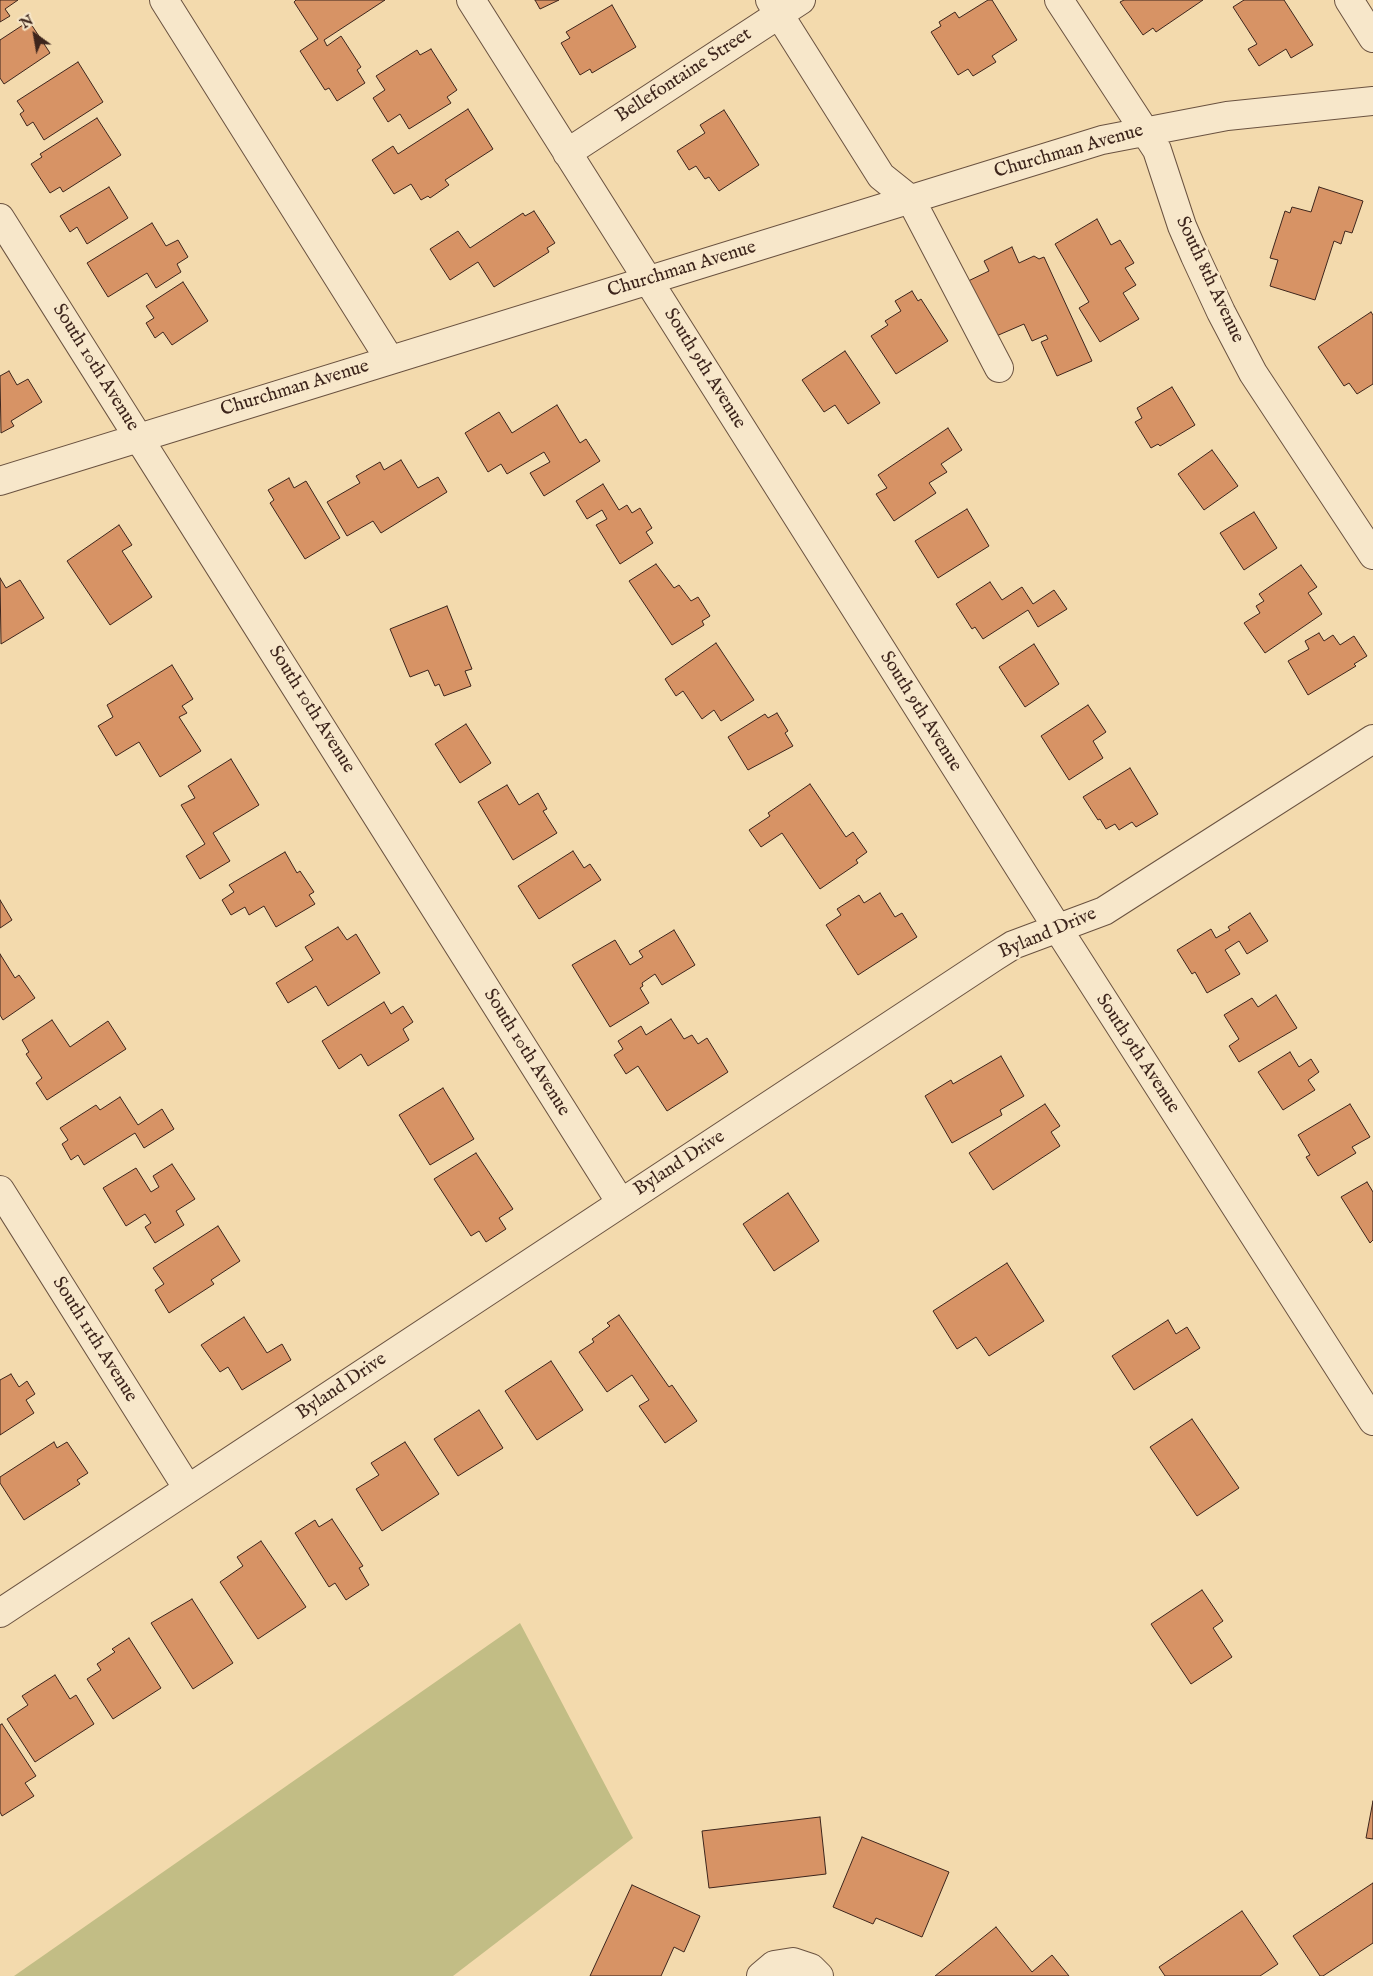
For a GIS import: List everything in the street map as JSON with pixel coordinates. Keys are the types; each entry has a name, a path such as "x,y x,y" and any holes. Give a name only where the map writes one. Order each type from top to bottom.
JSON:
{"street":[{"path":"164,0 390,360"},
{"name":"South 9th Avenue","path":"471,0 1058,930 1373,1421"},
{"name":"Bellefontaine Street","path":"567,153 774,7 801,0"},
{"name":"South 8th Avenue","path":"1059,0 1157,150 1182,226 1236,340 1275,408 1373,554"},
{"path":"1349,0 1373,38"},
{"path":"774,7 881,176 911,200 999,368"},
{"name":"Churchman Avenue","path":"0,481 1064,151 1143,131 1227,116 1373,101"},
{"name":"South 10th Avenue","path":"0,218 621,1203"},
{"name":"Byland Drive","path":"0,1613 1013,945 1058,930 1104,910 1373,739"},
{"name":"South 11th Avenue","path":"0,1190 188,1490"},
{"path":"761,1976 774,1965 793,1962 811,1968 819,1976"}],"shaded area":[{"path":"520,1623 633,1838 453,1976 14,1976"}],"building":[{"path":"0,0 18,0 5,9 10,16 0,22"},
{"path":"296,0 385,0 324,40 327,46 341,36 361,67 357,70 365,83 337,101 329,88 325,90 300,51 318,39 294,2"},
{"path":"535,0 559,0 540,9"},
{"path":"988,0 992,0 1017,40 992,56 996,62 973,76 968,69 958,75 931,32 941,26 939,22 955,12 959,18"},
{"path":"1124,0 1203,0 1156,32 1153,28 1143,35 1120,2"},
{"path":"1244,0 1284,0 1313,45 1291,58 1286,49 1259,66 1248,49 1257,44 1233,7"},
{"path":"612,5 636,47 592,73 590,69 580,75 561,43 570,38 566,32"},
{"path":"29,21 50,53 4,84 0,78 0,40"},
{"path":"431,49 457,90 447,97 451,103 409,129 400,114 388,122 373,98 385,90 376,76 417,50 420,55"},
{"path":"78,62 103,102 44,140 33,122 27,126 20,114 24,111 17,101"},
{"path":"468,109 493,149 445,180 449,185 430,198 428,196 421,200 411,184 394,194 372,160 393,146 398,154"},
{"path":"724,110 759,165 719,191 709,177 705,179 696,166 689,170 677,151 705,133 700,125"},
{"path":"97,118 121,155 63,192 60,187 50,193 31,164 42,157 40,154"},
{"path":"109,187 128,218 87,244 77,227 70,232 60,216"},
{"path":"1319,187 1363,201 1352,233 1345,231 1341,244 1334,241 1315,300 1270,286 1278,260 1270,258 1285,211 1290,213 1292,207 1311,212"},
{"path":"534,211 555,243 547,248 549,252 494,287 478,262 450,280 430,249 458,231 470,248 523,213 525,216"},
{"path":"1097,219 1111,245 1120,240 1134,263 1125,268 1136,285 1123,293 1139,319 1100,342 1079,308 1089,302 1055,244"},
{"path":"152,223 166,246 178,240 188,257 177,264 181,272 156,288 147,273 108,297 87,263"},
{"path":"1012,247 1019,263 1034,256 1039,259 1044,257 1092,361 1057,376 1041,342 1048,339 1046,335 1032,341 1024,324 987,340 962,284 989,271 984,261"},
{"path":"183,282 208,321 172,345 163,332 155,338 146,323 154,318 146,306"},
{"path":"912,291 918,301 921,299 948,341 896,374 871,336 888,325 885,321 901,311 895,301"},
{"path":"1371,312 1373,315 1373,384 1357,394 1349,383 1344,386 1318,347"},
{"path":"845,351 880,403 848,424 835,405 824,412 802,380"},
{"path":"9,371 17,385 28,379 42,402 11,421 14,426 1,433 0,376"},
{"path":"1172,387 1195,425 1160,446 1158,444 1151,448 1135,422 1142,418 1137,408"},
{"path":"557,405 580,443 586,439 600,461 544,496 530,473 550,462 544,452 507,474 501,464 488,472 465,433 499,412 512,433"},
{"path":"948,428 962,450 941,464 947,472 929,483 936,493 894,521 876,494 887,488 878,475"},
{"path":"1212,450 1238,486 1204,510 1178,474"},
{"path":"401,460 418,488 438,477 447,492 381,533 373,521 347,536 327,502 360,483 356,476 380,462 384,470"},
{"path":"289,478 294,488 306,481 340,538 305,559 270,503 274,500 268,490"},
{"path":"603,484 619,510 627,505 632,513 640,508 652,528 646,532 653,543 620,564 596,525 607,519 602,510 587,519 576,501"},
{"path":"967,509 989,546 938,578 915,541"},
{"path":"1254,512 1277,548 1244,570 1220,533"},
{"path":"119,525 132,545 122,551 152,597 110,625 67,561"},
{"path":"656,564 674,588 679,585 691,601 698,597 710,616 702,621 704,625 672,645 629,581"},
{"path":"1301,565 1317,587 1308,593 1322,614 1265,653 1244,623 1260,613 1256,606 1264,601 1259,594"},
{"path":"0,578 6,588 20,580 44,618 1,644"},
{"path":"990,582 1002,600 1022,587 1033,604 1054,590 1067,609 1038,627 1028,610 983,639 975,627 972,629 956,604"},
{"path":"447,606 472,669 465,671 471,686 444,696 439,684 435,686 428,670 410,677 390,629"},
{"path":"1319,633 1324,641 1333,635 1340,645 1354,636 1367,656 1354,664 1356,666 1308,695 1288,661 1309,649 1305,641"},
{"path":"716,643 754,700 721,721 714,710 702,719 683,691 676,696 665,679"},
{"path":"1034,644 1059,684 1025,707 999,667"},
{"path":"172,665 193,699 182,706 187,713 179,717 201,751 160,777 139,742 116,756 98,726 113,717 107,705"},
{"path":"1088,705 1106,732 1093,741 1103,758 1069,780 1041,736"},
{"path":"777,713 788,731 785,733 793,746 748,770 728,737 765,714 768,718"},
{"path":"466,724 491,763 460,783 435,744"},
{"path":"231,759 259,805 213,833 230,861 200,879 186,856 205,844 181,805 195,798 188,786"},
{"path":"1130,768 1158,814 1136,827 1132,822 1119,830 1115,824 1106,829 1083,797"},
{"path":"810,784 846,837 853,832 867,852 856,860 858,863 820,889 782,833 761,847 749,830 770,816 768,813"},
{"path":"507,785 519,805 538,793 547,809 543,811 557,833 513,860 478,802"},
{"path":"573,851 584,868 590,864 601,880 539,919 518,886"},
{"path":"285,852 297,873 300,871 314,892 309,895 315,904 276,927 264,906 249,915 245,907 231,915 222,900 234,892 229,885"},
{"path":"880,893 895,917 902,913 917,937 858,975 826,925 841,915 837,909 859,895 864,903"},
{"path":"0,900 12,920 0,928"},
{"path":"1250,913 1268,941 1247,954 1239,941 1225,950 1240,974 1207,993 1195,972 1192,974 1177,950 1211,929 1216,938 1230,930 1228,927"},
{"path":"338,927 347,940 356,934 380,973 328,1006 316,986 288,1003 276,983 313,960 305,947"},
{"path":"674,930 695,965 662,985 655,974 642,983 643,986 640,988 649,1003 610,1027 572,965 615,940 630,965 643,957 639,951"},
{"path":"0,954 15,978 19,975 35,998 3,1020 0,1015"},
{"path":"1276,995 1297,1028 1239,1062 1229,1046 1239,1039 1224,1015 1252,998 1258,1007"},
{"path":"384,1002 391,1014 403,1006 413,1022 403,1029 409,1040 368,1066 361,1054 339,1069 322,1041"},
{"path":"671,1019 684,1039 692,1035 698,1044 707,1038 728,1072 667,1111 638,1066 626,1074 614,1055 623,1049 618,1041 641,1026 646,1035"},
{"path":"52,1020 70,1047 108,1021 126,1049 47,1100 36,1083 42,1078 26,1054 29,1052 22,1040"},
{"path":"1290,1052 1299,1067 1311,1059 1319,1072 1308,1080 1315,1090 1283,1110 1258,1072"},
{"path":"1001,1056 1024,1096 1000,1110 1002,1115 952,1143 925,1096 951,1080 953,1084"},
{"path":"443,1088 474,1139 430,1165 399,1115"},
{"path":"120,1097 138,1125 162,1109 174,1129 144,1148 135,1133 84,1165 78,1155 71,1160 62,1144 68,1140 60,1128 96,1105 100,1110"},
{"path":"1045,1104 1060,1126 1051,1132 1060,1146 993,1190 969,1153"},
{"path":"1350,1104 1370,1137 1352,1147 1356,1153 1318,1176 1306,1157 1310,1155 1298,1135"},
{"path":"476,1153 513,1209 499,1218 506,1229 486,1242 479,1231 471,1236 434,1179"},
{"path":"172,1164 195,1199 176,1211 184,1225 155,1243 145,1227 151,1223 145,1214 126,1226 103,1188 136,1168 151,1192 159,1187 153,1176"},
{"path":"1367,1182 1373,1192 1373,1240 1370,1243 1341,1197"},
{"path":"788,1193 819,1241 774,1271 743,1224"},
{"path":"218,1226 240,1261 211,1280 214,1284 169,1313 155,1290 164,1284 153,1268"},
{"path":"1007,1263 1044,1321 989,1356 976,1337 957,1349 933,1311"},
{"path":"619,1315 669,1387 672,1385 697,1421 665,1443 639,1406 649,1400 632,1375 607,1392 579,1352 594,1342 592,1339 610,1326 607,1323"},
{"path":"244,1317 267,1353 282,1344 291,1360 242,1390 228,1367 220,1372 201,1345"},
{"path":"1168,1320 1176,1334 1187,1327 1200,1348 1134,1390 1112,1356"},
{"path":"551,1361 583,1410 537,1440 505,1391"},
{"path":"11,1374 19,1387 27,1381 35,1394 26,1400 34,1413 0,1435 0,1380"},
{"path":"479,1410 503,1448 458,1476 434,1439"},
{"path":"1192,1419 1239,1488 1197,1516 1150,1447"},
{"path":"54,1442 57,1448 67,1442 88,1473 77,1480 80,1484 24,1520 0,1483 0,1477"},
{"path":"405,1442 439,1494 382,1531 356,1489 379,1475 371,1463"},
{"path":"332,1519 363,1566 359,1568 369,1585 346,1600 335,1583 329,1587 295,1533 315,1520 319,1527"},
{"path":"261,1541 306,1607 258,1639 220,1582 243,1566 237,1557"},
{"path":"1202,1590 1223,1621 1213,1628 1232,1657 1191,1684 1151,1624"},
{"path":"192,1599 233,1663 193,1689 151,1623"},
{"path":"129,1638 161,1688 113,1719 87,1679 101,1670 97,1664 115,1652 112,1649"},
{"path":"55,1675 70,1699 76,1695 94,1724 35,1762 7,1719 28,1705 22,1696"},
{"path":"2,1724 36,1776 25,1783 34,1796 2,1816 0,1812 0,1725"},
{"path":"1373,1801 1373,1839 1366,1838"},
{"path":"820,1817 826,1874 709,1888 702,1831"},
{"path":"862,1837 949,1872 922,1937 876,1918 873,1924 833,1907"},
{"path":"1373,1883 1373,1943 1323,1976 1320,1976 1293,1936"},
{"path":"632,1885 700,1916 684,1952 674,1947 661,1976 590,1976"},
{"path":"1242,1911 1278,1964 1260,1976 1165,1976 1159,1967"},
{"path":"996,1927 1032,1972 1052,1955 1069,1976 935,1976"}]}
